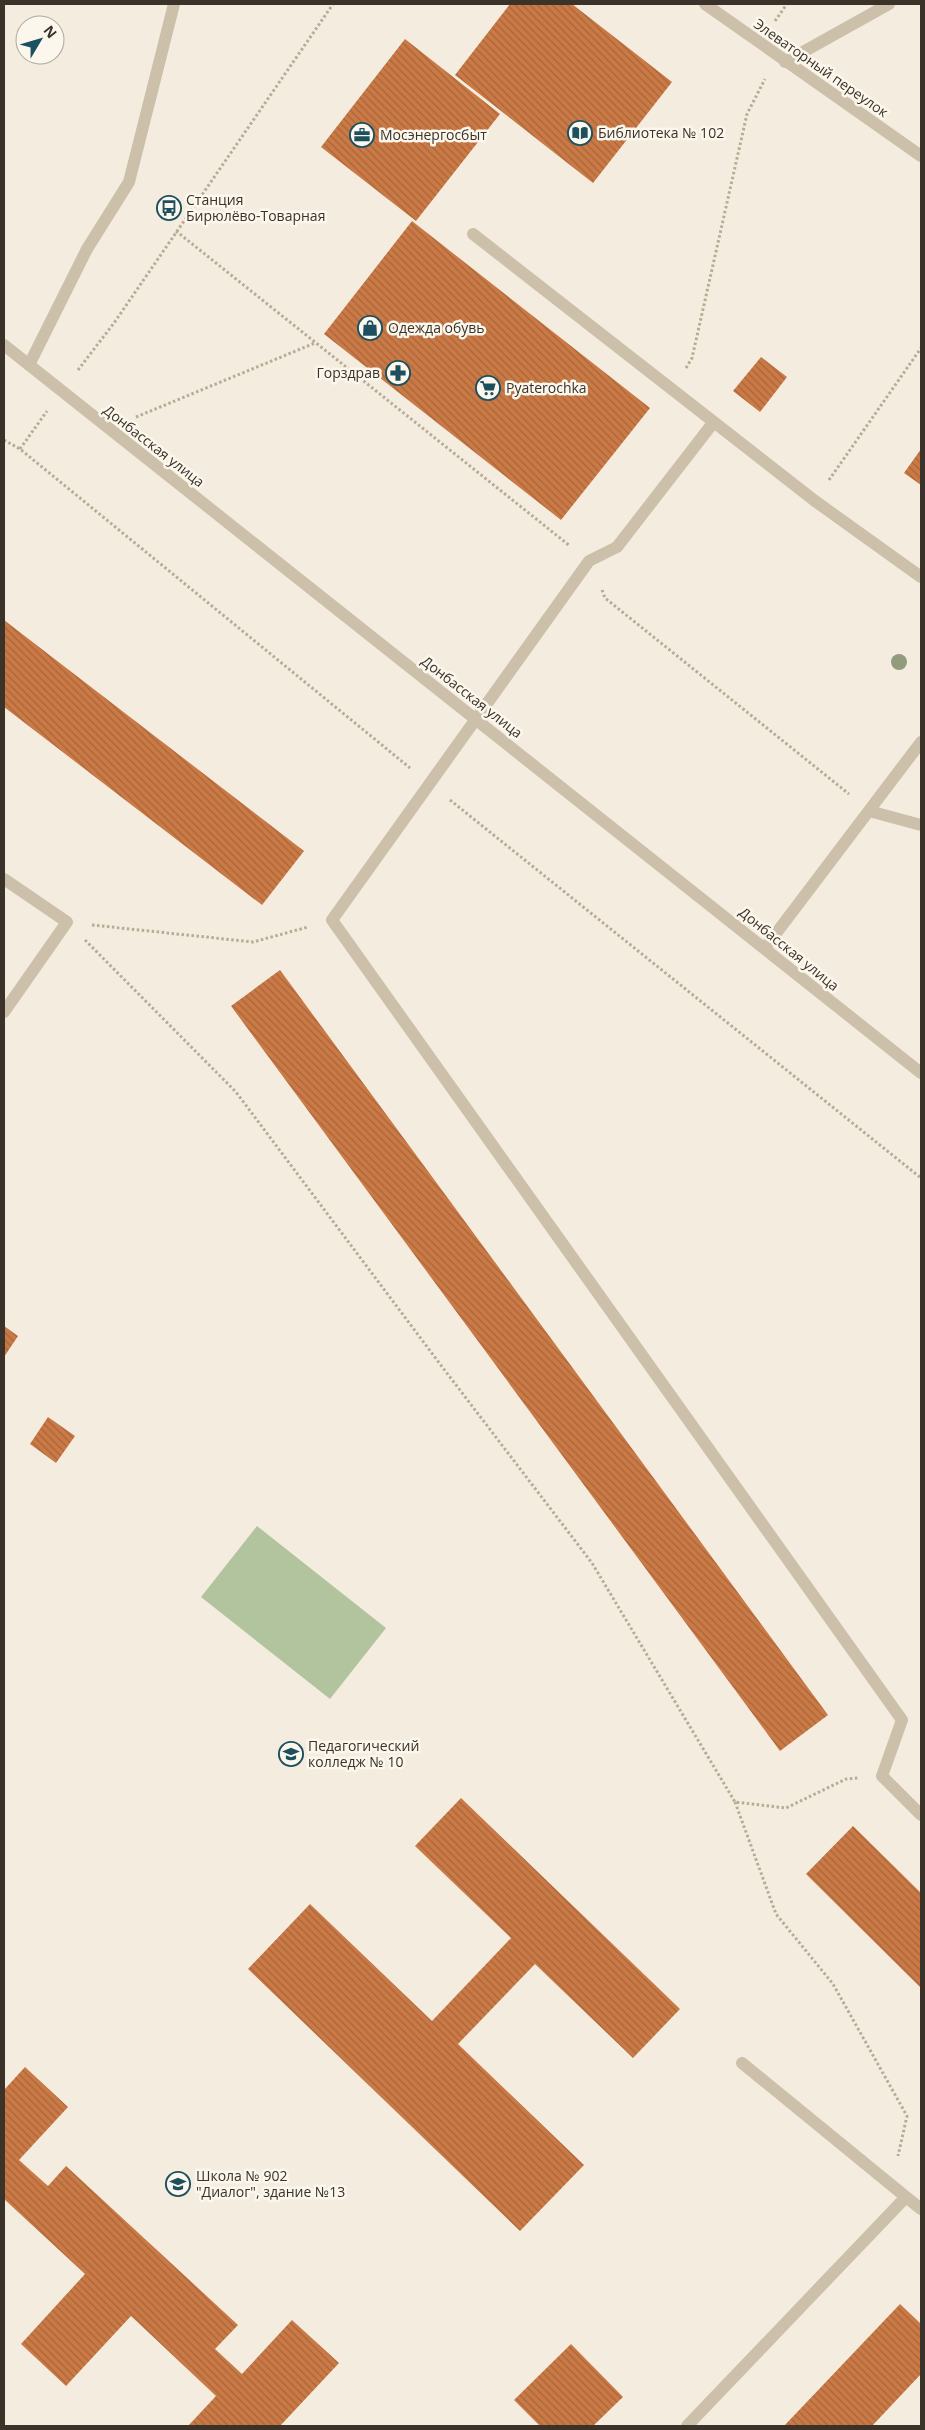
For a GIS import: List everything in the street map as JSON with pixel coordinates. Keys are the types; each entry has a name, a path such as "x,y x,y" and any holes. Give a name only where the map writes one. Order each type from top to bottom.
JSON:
{"street":[{"path":"29,365 87,249 129,182 174,4"},
{"name":"Элеваторный переулок","path":"704,4 921,156"},
{"path":"781,59 888,4"},
{"path":"473,234 713,423 815,501 921,577"},
{"name":"Донбасская улица","path":"4,345 921,1073"},
{"path":"713,423 617,547 589,561 428,783 332,920 902,1720 882,1776 921,1815"},
{"path":"765,948 921,742"},
{"path":"869,811 921,825"},
{"path":"4,879 67,922 4,1012"},
{"path":"742,2062 921,2209"},
{"path":"687,2426 906,2197"}],"path":[{"path":"20,450 114,323 333,4"},
{"path":"671,390 692,358 747,114 781,59"},
{"path":"176,231 589,561 605,598 869,811"},
{"path":"107,428 316,343"},
{"path":"815,501 921,348"},
{"path":"4,440 20,450 428,783 921,1178"},
{"path":"67,922 253,942 332,920"},
{"path":"67,922 236,1092 592,1563 735,1802 776,1914 833,1984 907,2116 895,2168 885,2180"},
{"path":"735,1802 786,1808 846,1779 882,1776"}],"green space":[{"path":"257,1526 386,1628 330,1699 201,1597"}],"building":[{"name":"Библиотека № 102","path":"510,4 572,4 672,82 593,183 455,75"},
{"path":"405,39 500,114 416,221 321,147"},
{"path":"412,221 650,408 561,520 324,334"},
{"path":"761,357 787,377 760,412 733,391"},
{"path":"921,449 921,485 904,473"},
{"path":"4,620 304,851 262,905 4,707"},
{"path":"280,970 828,1715 780,1751 231,1006"},
{"path":"4,1326 18,1336 4,1357"},
{"path":"48,1417 75,1436 56,1463 30,1444"},
{"path":"461,1798 680,2009 633,2058 535,1964 458,2044 584,2165 520,2231 248,1969 310,1904 432,2021 511,1938 415,1846"},
{"path":"853,1826 921,1893 921,1988 806,1874"},
{"path":"25,2067 68,2107 19,2160 48,2186 66,2166 238,2325 215,2349 242,2374 292,2320 339,2363 280,2426 188,2426 216,2396 131,2316 66,2386 21,2344 85,2274 4,2199 4,2090"},
{"path":"900,2304 921,2324 921,2374 872,2426 784,2426"},
{"path":"571,2344 623,2397 593,2426 540,2426 514,2400"}],"place":[{"name":"Библиотека № 102","path":"580,133"},
{"name":"Мосэнергосбыт","path":"362,135"},
{"name":"Станция Бирюлёво-Товарная","path":"169,208"},
{"name":"Одежда обувь","path":"370,328"},
{"name":"Горздрав","path":"398,373"},
{"name":"Pyaterochka","path":"488,388"},
{"name":"Педагогический колледж № 10","path":"291,1754"},
{"name":"Школа № 902 \"Диалог\", здание №13","path":"178,2184"}]}
